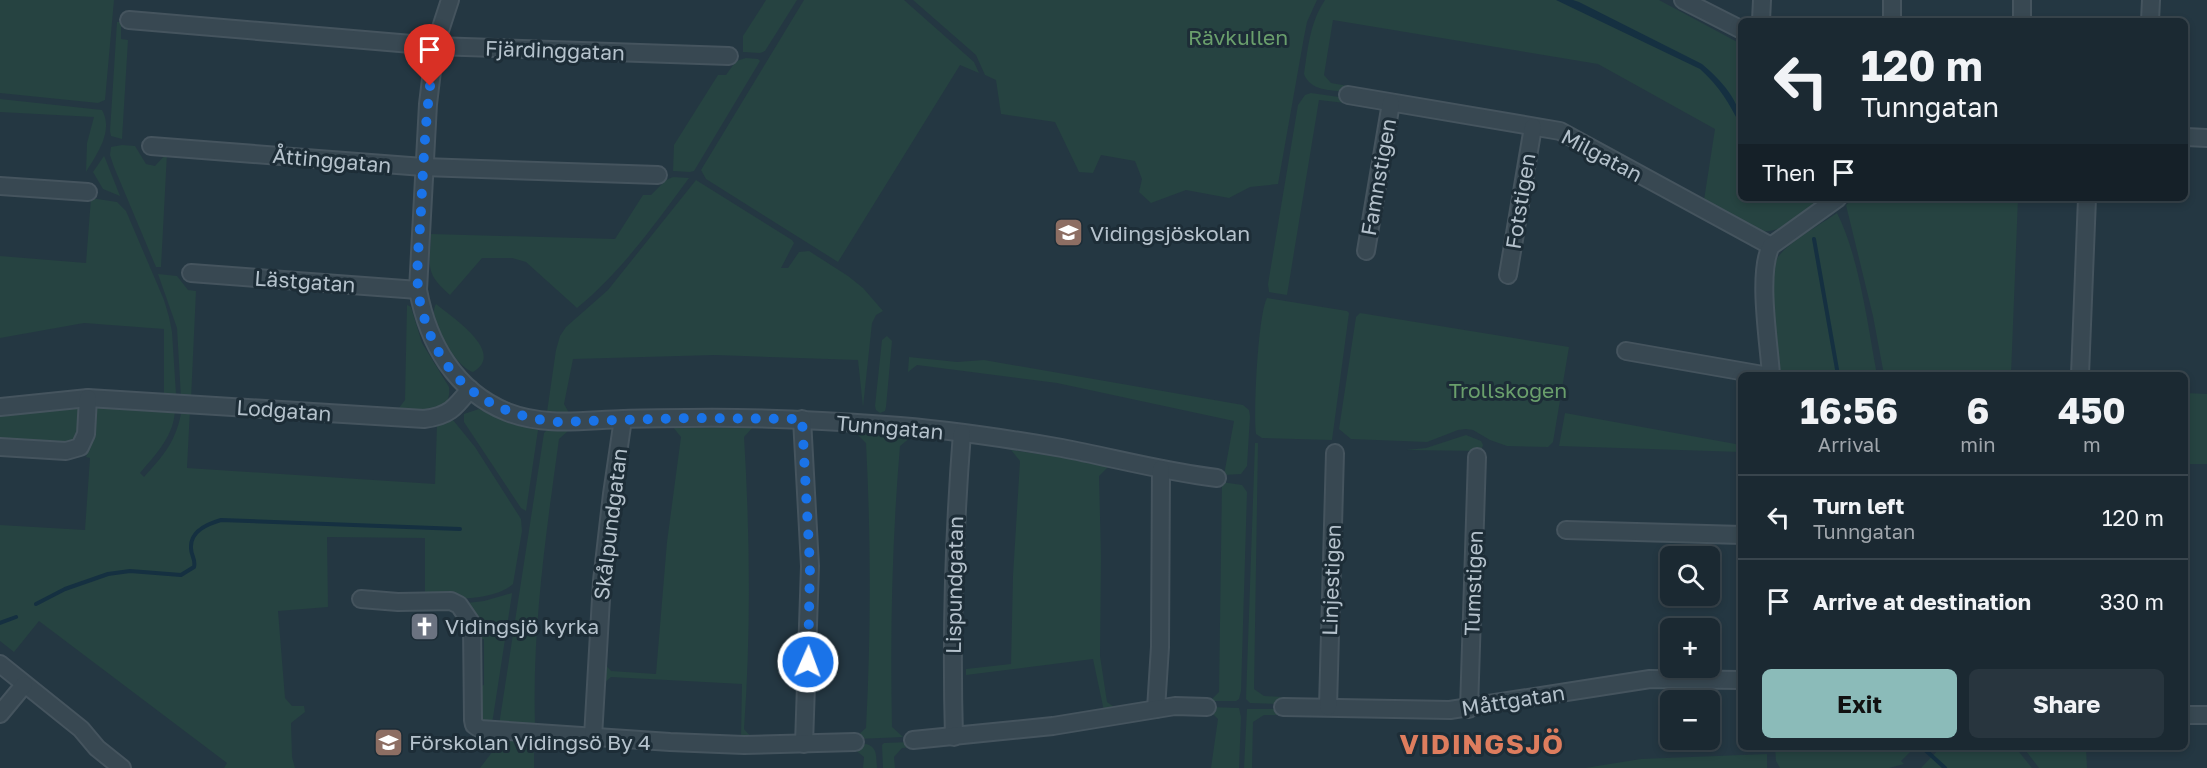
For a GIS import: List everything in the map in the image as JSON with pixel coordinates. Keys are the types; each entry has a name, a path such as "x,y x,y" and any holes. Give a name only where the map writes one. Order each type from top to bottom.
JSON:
{"street":[{"name":"Tunngatan","path":"450,0 435,46 428,104 418,290 423,314 435,345 446,363 461,382 488,402 508,412 542,421 556,422 752,417 889,425 962,433 1060,448 1217,478"},
{"path":"1683,0 1738,28"},
{"path":"1761,18 1762,0"},
{"path":"1892,0 1892,18"},
{"path":"2022,0 2022,18"},
{"path":"2150,18 2151,0"},
{"name":"Fjärdinggatan","path":"129,20 435,46 729,56"},
{"name":"Milgatan","path":"1348,95 1560,131 1771,246"},
{"name":"Famnstigen","path":"1366,251 1391,103"},
{"name":"Fotstigen","path":"1508,275 1533,126"},
{"path":"2188,137 2207,138"},
{"name":"Åttinggatan","path":"151,146 423,168 658,175"},
{"path":"0,186 88,192"},
{"path":"1771,372 1764,262 1771,246 1834,201"},
{"path":"2080,372 2087,201"},
{"name":"Lästgatan","path":"191,273 418,290"},
{"path":"1626,351 1746,372"},
{"name":"Lodgatan","path":"0,407 88,398 424,419 445,415 470,389"},
{"path":"0,447 66,451 80,447 86,434 88,398"},
{"name":"Skålpundgatan","path":"593,737 602,581 623,419"},
{"path":"802,419 810,566 804,744"},
{"name":"Lispundgatan","path":"954,737 952,597 955,513 962,433"},
{"name":"Linjestigen","path":"1328,707 1335,453"},
{"name":"Tumstigen","path":"1469,709 1477,457"},
{"path":"1156,709 1160,648 1161,469"},
{"path":"1566,530 1738,535"},
{"path":"361,599 399,602 451,601 459,605 472,624 474,725 480,729 691,743 855,742"},
{"path":"0,664 81,729 97,748 122,768"},
{"name":"Måttgatan","path":"1284,707 1469,709 1650,679 1738,680"},
{"path":"0,714 24,685"},
{"path":"913,740 1053,726 1175,706 1207,707"},
{"path":"2188,716 2207,715"}],"green space":[{"path":"0,0 114,0 105,100 98,103 0,93"},
{"path":"766,0 797,0 765,51 743,52 743,36"},
{"path":"804,0 904,0 974,62 979,73 960,65 838,262 706,179 701,170"},
{"name":"Rävkullen","path":"913,0 1317,0 1307,22 1278,184 1250,187 1229,198 1186,190 1151,203 1139,192 1142,179 1135,161 1101,155 1093,173 1079,172 1055,122 1001,114 996,80 985,75 976,55"},
{"path":"1325,0 1659,0 1738,42 1738,201 1818,201 1785,226 1759,231 1704,200 1715,129 1598,64 1333,20 1324,75 1331,83 1348,86 1346,92 1316,87 1307,80 1304,74 1308,45 1320,8"},
{"path":"117,22 121,22 121,39 128,40 122,139 111,136 110,131"},
{"path":"746,58 760,61 694,171 673,171 674,145 718,75 726,75 736,61"},
{"path":"1311,93 1346,98 1345,103 1319,100 1287,295 1269,292 1268,284 1298,105 1305,95"},
{"path":"0,99 102,110 106,126 103,142 86,172 87,143 94,117 0,112"},
{"path":"135,146 146,164 155,166 167,153 161,267 156,267 110,155 111,147"},
{"path":"104,156 120,196 103,189 93,172"},
{"path":"673,177 689,178 623,263 577,308 526,262 512,258 482,258 450,295 432,274 430,268 431,234 615,239 643,195 651,195 666,180"},
{"path":"696,180 792,240 794,243 781,268 788,268 799,252 809,251 863,288 883,311 876,315 872,323 863,407 858,360 715,355 573,359 564,404 569,413 547,412 560,336 566,327 608,290"},
{"path":"91,198 117,202 126,211 164,300 172,332 176,394 174,396 164,397 164,329 84,323 0,338 0,256 86,263"},
{"path":"1851,201 2018,201 2011,372 1883,372 1873,316 1846,205"},
{"path":"1837,213 1845,230 1857,270 1876,372 1778,372 1771,280 1778,257 1806,233"},
{"path":"158,274 177,276 188,290 196,291 191,399 181,398 177,328"},
{"path":"1267,298 1349,313 1332,440 1262,438 1256,434 1257,364 1261,323"},
{"path":"436,304 464,326 480,346 484,355 482,364 473,372 459,361 444,342 435,320"},
{"path":"407,305 411,307 422,343 449,387 449,397 445,403 439,408 423,412 396,412 405,400"},
{"name":"Trollskogen","path":"1360,313 1569,347 1553,442 1548,447 1507,446 1466,429 1427,442 1351,439 1339,429 1356,317"},
{"path":"887,336 892,341 886,407 885,411 880,413 875,406 882,340"},
{"path":"909,357 957,362 984,360 1243,405 1249,410 1250,416 1247,466 1241,474 1224,475 1234,421 1057,383 917,365 908,372"},
{"path":"2188,393 2207,394 2207,464 2188,464"},
{"path":"78,404 81,418 75,442 66,445 0,441 0,412"},
{"path":"96,406 175,408 172,427 168,435 140,473 144,477 169,446 177,429 182,408 190,409 187,468 435,484 437,424 453,420 475,447 521,519 522,531 513,584 495,594 459,599 425,599 425,538 327,537 328,607 278,611 285,698 292,706 304,706 305,712 291,723 292,757 295,768 224,768 227,763 39,621 14,652 0,641 0,525 85,530 90,458 86,457 91,443"},
{"path":"479,409 512,424 538,430 526,511 521,508 464,422 464,414"},
{"path":"1565,413 1738,444 1738,452 1559,446"},
{"path":"673,427 753,427 744,437 749,583 744,729 752,738 741,738 742,684 611,677 603,684 603,662 611,671 656,674 667,542 681,437"},
{"path":"547,430 568,431 559,439 545,546 536,653 535,725 499,725 544,433"},
{"path":"855,432 911,437 900,446 892,586 892,727 903,737 858,739 857,736 866,728 870,550 866,443"},
{"path":"1466,435 1481,441 1483,445 1481,451 1406,450 1426,448"},
{"path":"1255,443 1258,443 1254,689 1264,696 1282,697 1282,704 1250,703 1246,699"},
{"path":"1011,450 1108,467 1099,476 1100,656 1107,702 1117,709 1104,711 1093,659 966,675 966,669 1011,664 1013,576 1020,461"},
{"path":"1222,482 1242,485 1247,492 1241,691 1236,701 1210,701 1219,692"},
{"path":"512,593 492,724 481,721 479,686 484,685 484,639 476,639 467,603"},
{"path":"1210,707 1239,708 1241,717 1239,768 1211,768 1218,719 1210,711"},
{"path":"1247,709 1282,709 1282,715 1264,715 1253,722 1252,768 1244,768"},
{"path":"512,736 541,738 534,744 534,768 480,768 502,739"},
{"path":"910,742 911,747 902,748 894,757 895,768 883,768 882,745 884,743"},
{"path":"866,744 873,747 877,768 863,768 864,757 854,749 854,745"},
{"path":"1775,750 1912,750 1901,761 1904,764 1889,768 1780,768 1776,761"},
{"path":"1938,750 2017,750 2032,768 1921,768"},
{"path":"2025,750 2086,750 2087,768 2039,768"},
{"path":"1767,754 1767,768 1585,768 1641,759"}],"water":[{"path":"1556,0 1579,2 1702,64 1729,92 1738,109 1738,121 1724,96 1700,69"}],"waterway":[{"path":"1814,239 1837,372"},
{"path":"36,604 65,589 108,574 130,571 181,575 194,567 191,548 193,537 200,529 221,520 460,529"},
{"path":"0,623 16,617"},
{"path":"1925,750 1945,768"}],"place":[{"name":"Vidingsjöskolan","path":"1069,233"},
{"name":"Vidingsjö kyrka","path":"424,626"},
{"name":"Förskolan Vidingsö By 4","path":"388,742"}],"district":[{"name":"VIDINGSJÖ","path":"1482,744"}],"route":[{"path":"430,86 423,168 418,290 428,330 446,363 461,382 494,406 542,421 752,417 802,419 810,566 808,662"}]}
